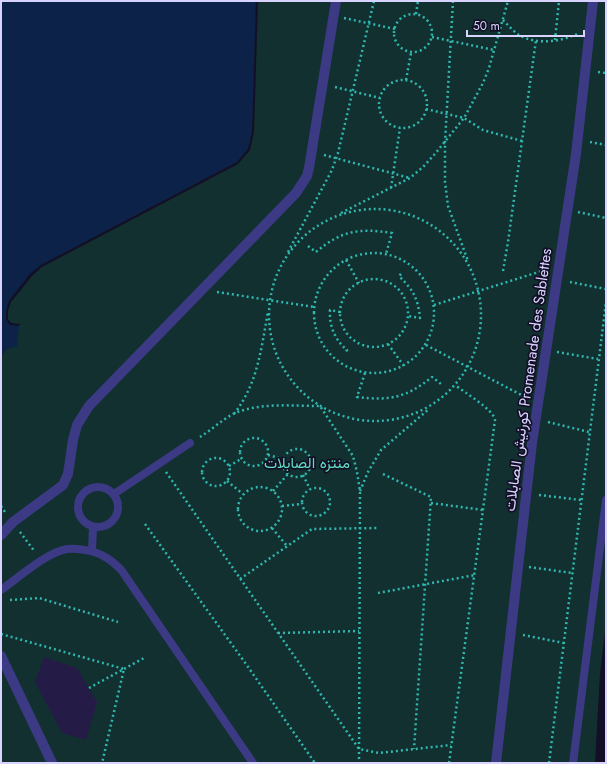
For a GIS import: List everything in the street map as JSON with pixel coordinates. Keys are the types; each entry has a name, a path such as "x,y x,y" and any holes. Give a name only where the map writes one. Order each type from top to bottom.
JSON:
{"street":[{"path":"1,535 13,522 63,485 68,474 73,440 77,425 89,406 296,193 307,176 336,1"},
{"name":"كورنيش الصابلات Promenade des Sablettes","path":"496,763 536,420 578,140 593,1"},
{"path":"1,656 52,763"}],"lane":[{"path":"114,494 190,443"},
{"path":"93,487 108,489 118,500 119,508 117,516 113,522 106,526 99,528 93,527 87,525 80,516 78,503 81,496 93,487"},
{"path":"573,763 606,500"},
{"path":"92,551 93,527"},
{"path":"1,590 53,554 66,549 92,551 109,559 122,571 253,763"}],"path":[{"path":"234,414 243,402 251,387 260,354 274,281 283,261 332,170 336,159 374,1"},
{"path":"416,14 418,1"},
{"path":"360,491 368,472 381,450 455,385 468,367 477,348 481,327 481,307 478,291 448,206 445,182 444,142 454,1"},
{"path":"283,261 295,244 311,229 410,178 423,167 464,118 482,84 494,50 508,1"},
{"path":"555,40 559,1"},
{"path":"416,14 422,16 428,21 432,28 430,44 424,50 417,53 402,49 396,43 394,36 399,20 406,15 416,14"},
{"path":"334,16 395,29"},
{"path":"503,20 519,35 536,40 555,40 566,38 590,27"},
{"path":"432,37 494,50"},
{"path":"503,271 536,40"},
{"path":"406,80 411,52"},
{"path":"402,79 406,80 418,84 424,91 427,99 426,109 424,116 418,123 410,127 400,128 391,125 384,119 379,111 380,98 381,92 386,85 393,81 402,79"},
{"path":"323,84 380,98"},
{"path":"426,109 464,118 483,130 522,141"},
{"path":"391,188 400,128"},
{"path":"578,140 606,145"},
{"path":"312,152 410,178"},
{"path":"330,218 369,208 390,209 410,214 429,223 445,235 459,250 470,267"},
{"path":"568,210 606,218"},
{"path":"308,246 316,252 336,238 348,233 361,230 375,230 392,233 386,254"},
{"path":"368,252 386,254 408,262 423,277 432,295 434,304 435,316 431,335 422,352 404,366 389,372 370,374 351,370 334,360 322,345 315,327 314,307 319,287 331,270 346,260 368,252"},
{"path":"346,260 359,283"},
{"path":"434,304 543,271"},
{"path":"401,274 399,276 411,288 416,298 420,318 408,316"},
{"path":"378,279 389,283 399,290 405,300 408,311 407,323 402,334 393,342 382,347 372,348 352,340 345,332 341,322 340,312 342,301 347,292 359,283 366,280 378,279"},
{"path":"557,279 606,289"},
{"path":"203,290 314,307"},
{"path":"270,300 269,324 272,345 281,365 293,383 308,398 326,410 346,418 366,422 386,422 407,418 426,410 442,398"},
{"path":"549,763 606,302"},
{"path":"340,312 330,310 334,335 340,344 348,350 345,353"},
{"path":"388,344 404,366"},
{"path":"426,346 522,395"},
{"path":"547,350 598,359"},
{"path":"366,373 357,397 374,399 399,397 411,392 432,377 441,384"},
{"path":"449,763 495,416 487,408 455,385"},
{"path":"190,443 234,414 252,408 320,406"},
{"path":"320,406 353,456 360,491 359,763"},
{"path":"536,420 589,432"},
{"path":"254,438 266,444 268,448 268,455 265,462 257,466 248,466 242,459 240,450 245,441 254,438"},
{"path":"292,449 301,449 305,451 310,458 311,463 308,472 295,477 288,474 284,469 283,459 292,449"},
{"path":"268,455 283,459"},
{"path":"215,458 224,460 229,466 230,473 227,481 219,486 210,485 204,479 202,469 207,462 215,458"},
{"path":"229,466 242,459"},
{"path":"160,464 359,749 378,753 451,745"},
{"path":"273,491 288,474"},
{"path":"383,474 431,498 414,749"},
{"path":"303,475 310,489"},
{"path":"227,481 243,494"},
{"path":"255,486 270,488 280,500 282,506 282,514 279,521 272,528 261,531 247,528 242,523 237,510 238,502 243,494 255,486"},
{"path":"320,488 327,494 330,502 327,512 319,516 310,515 303,509 302,504 304,495 310,489 320,488"},
{"path":"527,494 581,500"},
{"path":"431,503 483,510"},
{"path":"282,506 302,504"},
{"path":"145,524 315,763"},
{"path":"272,528 287,546"},
{"path":"240,579 312,529 378,528"},
{"path":"519,566 572,573"},
{"path":"378,593 474,575"},
{"path":"10,600 39,598 118,622"},
{"path":"278,632 359,631"},
{"path":"511,632 564,643"},
{"path":"1,634 124,669"},
{"path":"89,688 144,658"},
{"path":"102,763 124,669"}],"green space":[{"name":"منتزه الصابلات","path":"256,1 606,1 606,624 600,673 595,763 1,763 1,355 7,349 10,325 6,320 5,314 12,299 24,283 41,265 248,149"}],"water":[{"path":"1,1 256,1 252,132 248,149 237,162 41,265 30,274 9,301 6,319 10,325 19,326 17,346 7,349 1,355"}],"pier":[{"path":"256,1 258,1 254,132 250,150 238,164 42,267 32,276 11,302 8,311 8,319 11,323 20,324 19,326 10,325 6,319 6,311 9,301 30,274 41,265 237,162 248,149 252,132"}],"building":[{"path":"44,657 77,668 97,702 86,740 62,733 35,682"}]}
